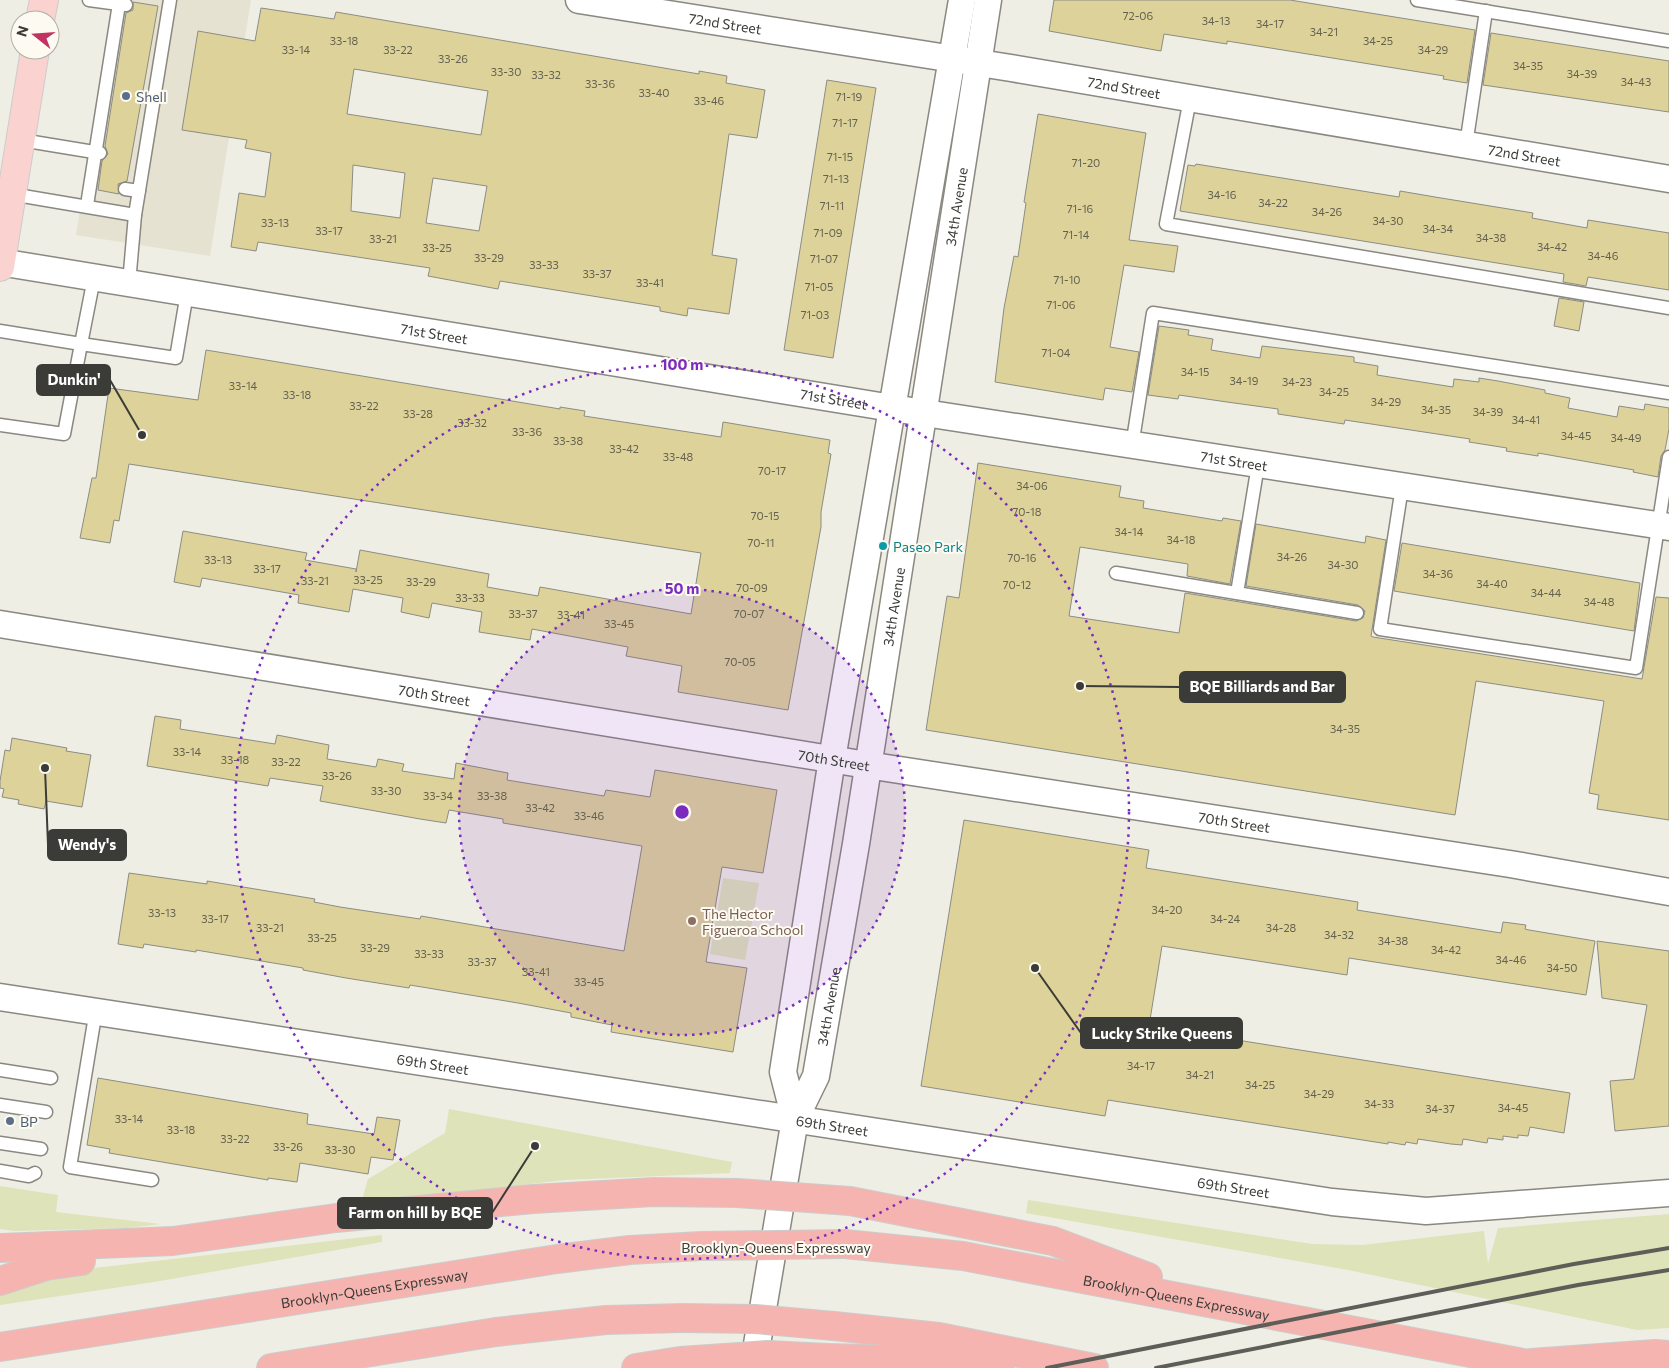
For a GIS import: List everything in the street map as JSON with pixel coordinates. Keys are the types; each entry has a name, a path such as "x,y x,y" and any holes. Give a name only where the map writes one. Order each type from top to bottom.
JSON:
{"highway":[{"path":"0,1248 173,1241 336,1218 533,1199 654,1192 738,1193 850,1201 1053,1241 1224,1305"},
{"path":"0,1281 46,1266 104,1258 173,1241"},
{"name":"Brooklyn-Queens Expressway","path":"0,1347 566,1258 630,1250 701,1246 845,1244 963,1256 1549,1368"},
{"path":"271,1368 496,1332 606,1320 683,1318 755,1319 939,1337 1084,1366"},
{"path":"636,1368 680,1361 768,1355 1084,1366"},
{"path":"1523,1363 1662,1355"}],"main road":[{"path":"0,264 33,60"}],"street":[{"name":"72nd Street","path":"579,0 978,63 1669,179"},
{"name":"34th Avenue","path":"795,1119 783,1072 832,759 962,0"},
{"name":"34th Avenue","path":"753,1368 795,1119 816,1076 856,844 988,0"},
{"name":"71st Street","path":"0,264 1132,446 1664,526"},
{"name":"70th Street","path":"0,624 867,765 1510,864 1669,892"},
{"name":"69th Street","path":"0,997 96,1010 1332,1202 1404,1209 1449,1210 1669,1193"}],"lane":[{"path":"87,205 122,5 89,0"},
{"path":"129,284 135,214 151,119 151,81 162,12 170,0"},
{"path":"1417,0 1669,40"},
{"path":"1466,145 1486,11"},
{"path":"1190,99 1166,224 1669,308"},
{"path":"138,118 151,119"},
{"path":"21,140 97,153"},
{"path":"131,158 145,160"},
{"path":"126,189 139,191"},
{"path":"11,194 135,214"},
{"path":"0,425 64,434 94,278"},
{"path":"0,330 176,358 186,293"},
{"path":"1132,446 1153,313 1669,393"},
{"path":"1402,487 1380,629 1636,668 1664,526 1669,457"},
{"path":"1237,593 1258,465"},
{"path":"1116,573 1357,613"},
{"path":"96,1010 70,1167 152,1180"},
{"path":"0,1070 51,1078"},
{"path":"0,1106 46,1112"},
{"path":"0,1143 40,1149"},
{"path":"0,1171 29,1176 35,1174"}],"shaded area":[{"path":"114,0 251,0 210,256 76,235"}],"green space":[{"path":"723,878 759,883 745,960 710,954"},
{"path":"449,1109 732,1162 730,1173 565,1180 361,1203 368,1179 445,1133"},
{"path":"0,1186 58,1195 56,1212 161,1224 127,1228 15,1231 0,1229"},
{"path":"1028,1200 1312,1244 1362,1245 1484,1231 1488,1264 1498,1228 1669,1214 1669,1328 1637,1330 1348,1270 1026,1213"},
{"path":"382,1235 382,1242 154,1282 0,1305 0,1292 68,1271"}],"building":[{"path":"1054,0 1290,0 1475,30 1467,83 1443,79 1444,76 1227,41 1227,44 1164,34 1161,51 1049,31"},
{"name":"Shell","path":"133,2 158,6 127,181 118,184 119,194 98,190 102,161 108,154 105,146 126,13 133,10"},
{"path":"261,8 334,19 336,12 699,74 699,71 727,76 726,83 765,90 757,138 729,134 712,255 737,259 729,314 688,308 687,316 660,311 660,307 500,281 498,289 428,276 430,268 258,242 256,251 231,247 239,193 265,197 271,153 245,148 247,140 182,130 198,31 255,41","holes":["354,69 488,91 481,135 347,114","353,165 405,173 400,218 351,211","433,178 487,186 479,231 426,223"]},
{"path":"1491,33 1669,61 1669,112 1483,85"},
{"path":"827,80 876,88 833,358 784,350"},
{"path":"1038,114 1146,133 1129,240 1178,246 1174,272 1124,265 1110,347 1139,352 1132,392 1105,388 1103,400 995,382 1004,308 1014,256 1018,257 1026,203 1024,202"},
{"path":"1196,164 1399,197 1400,191 1533,213 1532,218 1587,228 1588,220 1669,233 1669,290 1588,277 1586,286 1563,282 1564,274 1180,211 1188,165 1195,166"},
{"path":"1559,298 1584,302 1579,331 1554,326"},
{"path":"1159,326 1189,330 1188,335 1213,339 1211,350 1260,358 1262,346 1354,357 1354,362 1378,366 1377,375 1453,387 1454,379 1479,382 1479,378 1498,381 1545,390 1545,393 1570,398 1568,408 1617,417 1619,406 1644,410 1645,404 1669,408 1669,429 1665,450 1661,456 1658,477 1633,472 1634,470 1538,453 1538,456 1506,451 1507,448 1469,442 1470,439 1345,420 1344,424 1278,414 1278,409 1179,395 1178,399 1148,395"},
{"path":"206,350 560,409 560,407 585,411 584,416 721,437 723,422 830,440 828,453 831,454 821,512 821,527 788,710 678,692 682,666 626,656 628,647 532,629 530,640 479,632 482,612 432,603 429,618 401,612 403,598 353,589 349,612 298,603 299,595 202,578 200,587 174,582 183,531 307,553 305,560 356,569 356,572 360,550 489,574 487,587 538,596 540,587 691,614 701,553 129,464 119,521 114,520 110,543 80,538 92,478 96,478 109,388 198,400"},
{"path":"978,463 1121,486 1119,497 1144,501 1143,508 1222,521 1223,518 1241,521 1230,584 1187,576 1188,564 1080,547 1069,616 1179,633 1185,593 1356,621 1363,618 1365,611 1358,605 1246,586 1256,524 1365,543 1366,536 1386,540 1371,636 1373,637 1642,679 1656,597 1669,598 1669,820 1597,809 1599,795 1589,793 1604,701 1476,681 1455,815 926,730 947,596 959,598"},
{"path":"1402,543 1640,583 1634,631 1394,591"},
{"path":"155,716 181,720 180,729 275,744 277,735 329,745 327,759 376,767 378,759 404,764 402,771 454,779 456,763 508,773 507,780 604,796 606,790 650,797 655,770 777,790 763,873 722,867 706,962 747,968 733,1052 611,1032 612,1025 571,1017 571,1013 518,1003 410,985 409,988 346,978 303,970 303,968 196,950 196,952 144,944 143,948 118,944 129,873 207,884 207,881 315,899 314,902 340,907 420,919 421,916 624,951 642,846 503,823 503,819 449,810 446,823 420,819 320,801 323,786 270,778 268,786 147,766"},
{"path":"12,738 67,748 66,751 91,755 82,807 46,801 44,809 18,804 19,800 2,797 4,789 0,788 0,781 5,750 10,751"},
{"path":"964,820 1149,850 1146,868 1358,902 1357,910 1501,933 1503,922 1526,925 1525,929 1529,930 1595,941 1586,995 1349,958 1347,975 1162,946 1149,1026 1570,1093 1564,1133 1530,1127 1528,1136 1518,1135 1518,1138 1503,1136 1503,1140 1488,1138 1487,1143 1463,1139 1462,1145 1418,1139 1417,1144 1406,1142 1405,1145 1388,1142 1388,1144 1108,1100 1105,1116 921,1086"},
{"path":"1597,941 1669,951 1669,1126 1615,1131 1610,1081 1634,1079 1647,1005 1602,998"},
{"path":"98,1078 308,1114 307,1124 374,1134 377,1117 400,1120 393,1160 371,1157 368,1174 300,1163 297,1182 268,1178 268,1180 109,1153 110,1149 87,1145"}],"railway":[{"path":"1047,1368 1574,1264 1669,1248"},
{"path":"1156,1368 1578,1285 1669,1270"}],"place":[{"name":"Shell","path":"126,96"},
{"name":"Dunkin'","path":"142,435"},
{"name":"Paseo Park","path":"883,546"},
{"name":"BQE Billiards and Bar","path":"1080,686"},
{"name":"Wendy's","path":"45,768"},
{"name":"The Hector Figueroa School","path":"692,921"},
{"name":"Lucky Strike Queens","path":"1035,968"},
{"name":"BP","path":"10,1121"},
{"name":"Farm on hill by BQE","path":"535,1146"}]}
